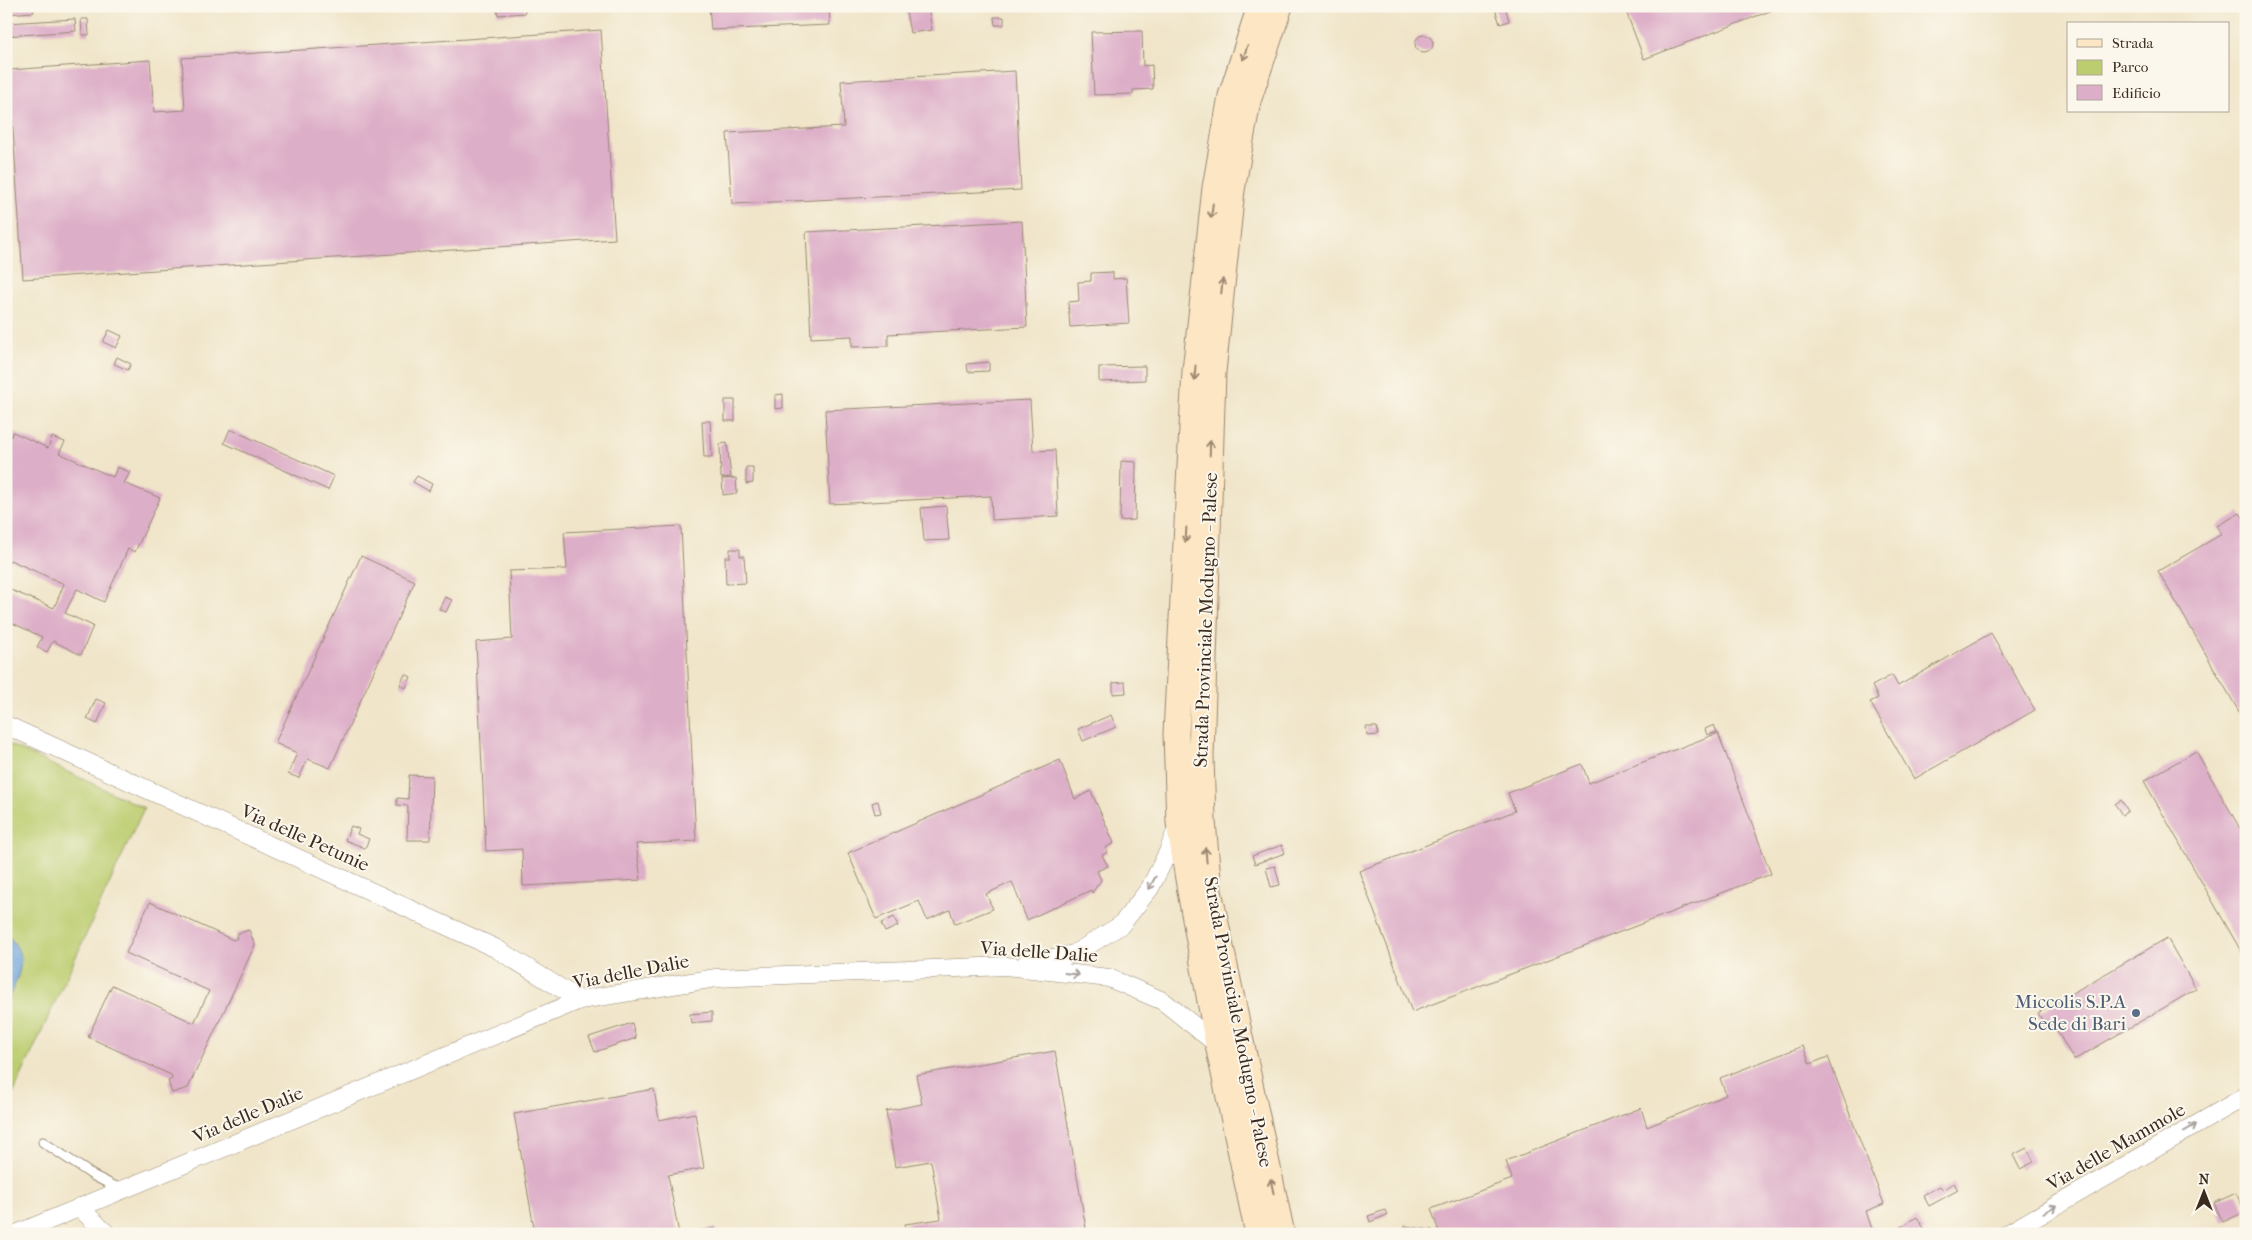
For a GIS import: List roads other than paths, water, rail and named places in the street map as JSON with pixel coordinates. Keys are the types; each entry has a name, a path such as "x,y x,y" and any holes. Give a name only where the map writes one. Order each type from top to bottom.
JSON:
{"main road":[{"name":"Strada Provinciale Modugno - Palese","path":"1258,1234 1218,1045 1179,823 1176,733 1195,371 1218,169 1231,96 1260,6"},
{"name":"Strada Provinciale Modugno - Palese","path":"1280,6 1248,101 1232,190 1213,372 1201,756 1203,821 1209,891 1282,1234"}],"street":[{"name":"Via delle Petunie","path":"6,725 495,948 580,1000"},
{"path":"1006,966 1074,954 1120,925 1150,888 1168,852 1179,823"},
{"name":"Via delle Dalie","path":"16,1234 580,1000 716,978 1006,966 1109,978 1163,1001 1218,1045"},
{"name":"Via delle Mammole","path":"2007,1234 2246,1096"},
{"path":"79,1207 108,1234"}],"lane":[{"path":"43,1142 94,1176 122,1190"}],"water":[{"path":"6,934 14,942 18,950 20,967 15,984 6,1002"}],"place":[{"name":"Miccolis S.P.A Sede di Bari","path":"2136,1013"}]}
